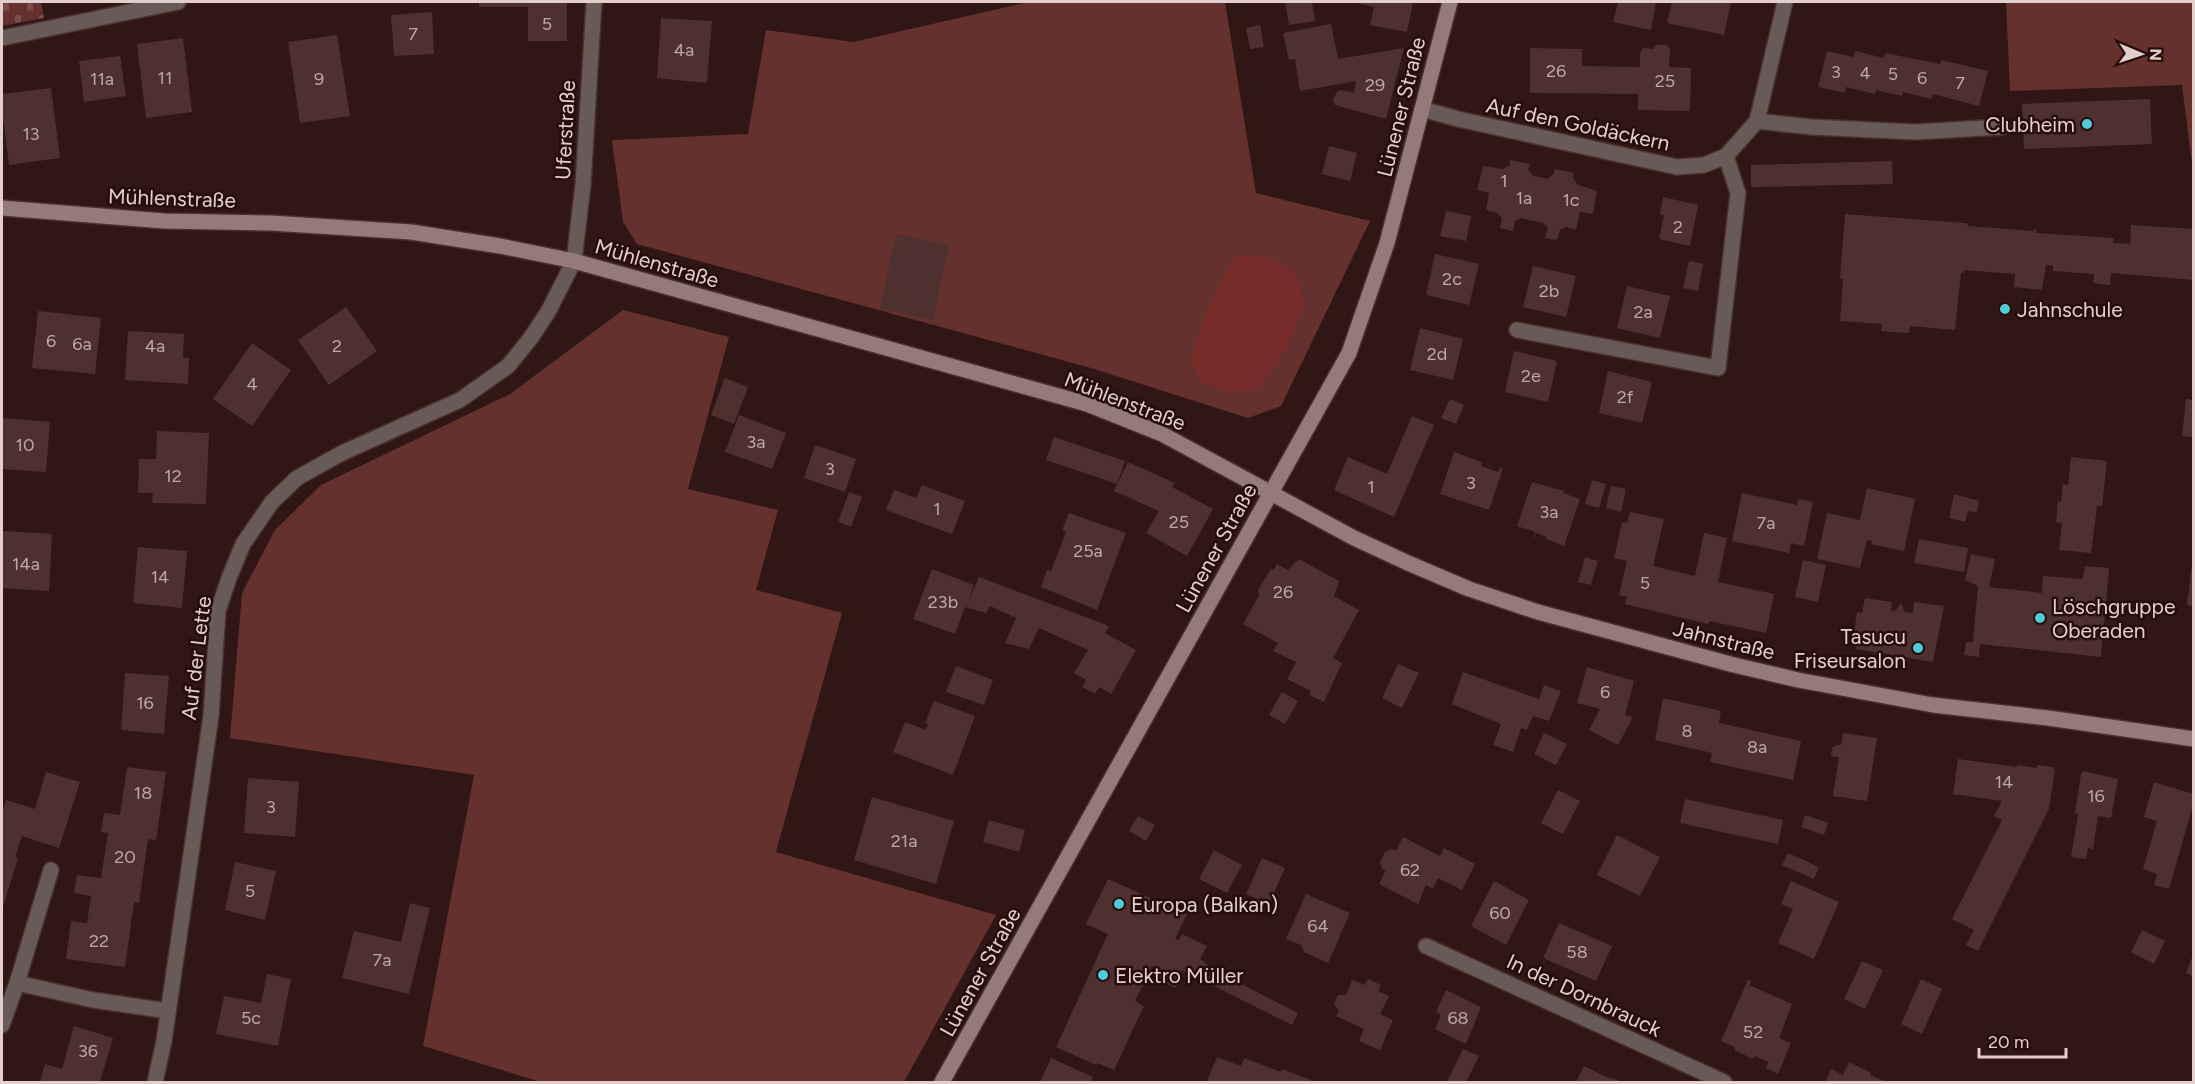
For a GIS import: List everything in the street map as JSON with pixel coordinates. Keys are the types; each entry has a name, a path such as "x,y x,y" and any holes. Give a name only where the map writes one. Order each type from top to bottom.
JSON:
{"main road":[{"name":"Lünener Straße","path":"942,1083 1349,353 1387,243 1450,2"},
{"name":"Mühlenstraße","path":"2,208 164,221 271,223 411,232 500,246 574,261 1087,404 1162,435 1270,493"},
{"name":"Jahnstraße","path":"1270,493 1354,538 1469,589 1538,612 1639,640 1755,670 1933,705 2193,738"}],"street":[{"path":"2,38 178,2"},
{"name":"Uferstraße","path":"574,261 583,185 594,2"},
{"name":"Auf den Goldäckern","path":"1422,109 1491,127 1677,167 1704,165 1726,156 1758,121 1785,2"},
{"path":"1758,121 1811,127 1915,132 2002,127"},
{"path":"1517,330 1718,368 1738,193 1726,156"},
{"name":"Auf der Lette","path":"155,1083 164,1041 211,716 218,611 243,544 272,502 297,478 342,453 460,400 508,366 548,312 574,261"},
{"path":"2,1025 51,870"},
{"name":"In der Dornbrauck","path":"1426,946 1724,1083"},
{"path":"17,983 93,1000 168,1011"}],"green space":[{"path":"2,2 41,2 44,18 2,26"},
{"path":"1029,2 1225,2 1256,193 1370,221 1281,406 1248,418 1091,368 637,244 623,222 612,140 748,134 766,30 853,42"},
{"path":"2006,2 2193,2 2193,172 2182,85 2010,91"},
{"path":"623,310 729,337 688,489 778,510 756,590 842,613 776,852 996,915 904,1082 541,1082 423,1046 474,775 230,738 242,593 275,530 321,485 510,394"}],"shaded area":[{"path":"1237,255 1265,256 1296,274 1304,304 1286,348 1258,388 1231,393 1200,381 1191,363 1198,334 1209,307"}],"building":[{"path":"479,2 567,2 567,41 528,41 528,7 479,7"},
{"path":"1285,2 1312,2 1315,21 1289,25"},
{"path":"1352,2 1413,2 1407,32 1370,25 1374,7"},
{"path":"1618,2 1656,3 1651,30 1613,22"},
{"path":"1672,2 1731,2 1724,35 1667,23"},
{"path":"432,12 434,54 394,56 391,15"},
{"path":"661,18 712,21 707,83 657,78"},
{"path":"1331,24 1338,59 1404,48 1386,119 1335,105 1333,99 1337,92 1341,90 1354,93 1356,81 1300,91 1295,59 1289,60 1283,33"},
{"path":"1260,25 1264,47 1250,49 1246,28"},
{"path":"337,35 350,116 300,123 288,42"},
{"path":"183,38 192,112 146,118 137,44"},
{"path":"1656,45 1667,45 1670,49 1669,67 1691,68 1690,111 1638,110 1638,94 1530,93 1530,48 1582,49 1582,66 1640,67 1640,53 1643,48 1653,49"},
{"path":"1827,51 1854,57 1855,51 1884,58 1885,53 1940,64 1941,60 1988,71 1979,106 1933,94 1931,99 1903,92 1902,96 1876,90 1875,94 1846,87 1845,93 1818,87"},
{"path":"120,56 126,96 84,102 79,61"},
{"path":"51,88 60,158 9,165 2,94"},
{"name":"Clubheim","path":"2150,99 2152,144 2024,149 2022,104"},
{"path":"1329,146 1357,153 1350,181 1322,174"},
{"path":"1510,160 1530,164 1528,169 1533,176 1547,179 1553,175 1555,169 1574,173 1573,178 1578,185 1597,191 1593,214 1580,212 1576,230 1566,227 1560,230 1557,240 1545,238 1548,227 1543,223 1521,218 1515,221 1513,231 1500,228 1502,218 1497,213 1486,210 1489,193 1477,190 1483,166 1503,169 1510,165"},
{"path":"1892,161 1893,184 1751,187 1751,165"},
{"path":"1663,197 1698,205 1690,246 1659,239 1664,215 1660,214"},
{"path":"1446,211 1471,216 1466,241 1440,236"},
{"path":"1845,214 1965,223 1968,224 1967,226 2034,231 2036,229 2036,233 2114,238 2113,243 2130,244 2131,225 2193,229 2193,280 2111,273 2110,285 2093,283 2094,274 2053,271 2053,266 2046,265 2042,290 2014,287 2015,274 1964,270 1964,273 1961,273 1955,330 1910,326 1909,333 1881,331 1882,324 1840,321 1843,279 1840,279"},
{"path":"896,234 949,245 933,320 880,309"},
{"path":"1435,254 1479,264 1469,305 1426,295"},
{"path":"1689,261 1703,264 1698,291 1683,288"},
{"path":"1533,266 1576,276 1566,317 1523,307"},
{"path":"1627,286 1670,296 1660,338 1617,328"},
{"path":"346,307 377,351 329,385 298,340"},
{"path":"38,311 101,318 95,374 32,368"},
{"path":"1420,328 1463,339 1453,380 1410,370"},
{"path":"128,331 184,334 183,358 189,358 188,384 125,380"},
{"path":"252,343 291,370 252,426 213,399"},
{"path":"1514,351 1557,361 1548,402 1505,392"},
{"path":"1608,371 1652,382 1642,423 1599,413"},
{"path":"725,378 748,387 734,424 711,415"},
{"path":"1450,399 1464,405 1456,424 1441,418"},
{"path":"2186,399 2193,400 2193,437 2182,436"},
{"path":"739,415 786,433 772,469 725,452"},
{"path":"1412,416 1434,425 1394,517 1334,490 1348,457 1387,474"},
{"path":"2,418 50,422 46,472 2,469"},
{"path":"157,431 209,433 206,504 152,503 153,493 138,493 139,459 156,459"},
{"path":"1054,437 1125,461 1117,484 1046,460"},
{"path":"815,445 856,459 845,492 804,478"},
{"path":"1454,452 1482,462 1481,466 1498,472 1500,467 1503,468 1489,510 1440,494"},
{"path":"2071,457 2107,461 2102,506 2097,506 2091,553 2059,550 2062,523 2056,522 2058,501 2061,502 2063,484 2068,485"},
{"path":"1128,462 1175,483 1172,487 1213,509 1187,556 1146,533 1159,511 1114,491"},
{"path":"1592,480 1606,484 1599,508 1585,504"},
{"path":"1532,482 1564,491 1563,493 1580,499 1564,546 1536,533 1533,538 1535,532 1517,526"},
{"path":"922,485 965,501 952,534 886,510 894,490 916,498"},
{"path":"1611,486 1626,489 1621,512 1606,508"},
{"path":"1867,488 1915,499 1904,551 1871,544 1872,541 1867,540 1860,568 1817,559 1827,513 1860,520"},
{"path":"849,492 862,497 851,527 838,522"},
{"path":"1742,493 1797,505 1798,499 1813,502 1804,546 1791,543 1789,553 1732,541"},
{"path":"1954,494 1979,501 1977,513 1968,511 1965,522 1949,518"},
{"path":"1630,512 1664,519 1653,566 1695,576 1704,533 1727,538 1718,582 1774,594 1766,633 1709,621 1708,624 1625,604 1627,597 1619,595 1627,561 1614,558 1622,522 1627,523"},
{"path":"1069,513 1126,533 1097,610 1041,587 1047,570 1051,571 1066,532 1062,530"},
{"path":"2,531 52,534 49,591 2,588"},
{"path":"1919,539 1968,548 1964,572 1914,563"},
{"path":"138,547 187,551 182,608 133,603"},
{"name":"Löschgruppe Oberaden","path":"1971,554 1995,559 1989,587 2042,593 2043,576 2083,579 2085,566 2109,568 2101,657 1980,644 1979,657 1964,655 1966,642 1973,642 1978,586 1965,580"},
{"path":"1585,557 1598,561 1591,585 1578,582"},
{"path":"1299,559 1339,581 1334,596 1359,610 1333,658 1342,663 1324,702 1309,695 1311,691 1287,679 1296,662 1273,651 1278,643 1243,624 1270,570 1274,569 1277,564 1288,570"},
{"path":"1803,560 1826,565 1818,602 1795,597"},
{"path":"2193,563 2193,606 2187,605"},
{"path":"932,569 974,585 967,605 979,577 1104,624 1109,627 1105,633 1136,650 1111,694 1099,687 1095,694 1082,687 1086,680 1074,673 1088,650 1039,628 1029,649 1005,643 1016,618 990,606 986,613 965,607 955,634 913,619"},
{"path":"1865,598 1892,602 1891,610 1895,611 1901,603 1905,612 1913,613 1914,602 1944,606 1933,662 1856,649 1859,634 1854,633 1857,612 1862,613"},
{"path":"1398,664 1419,673 1402,708 1382,698"},
{"path":"956,666 993,680 984,705 946,692"},
{"path":"1587,667 1634,681 1625,715 1633,717 1618,745 1589,730 1600,709 1577,703"},
{"path":"1463,672 1539,699 1544,685 1561,691 1549,721 1533,716 1527,730 1521,728 1513,752 1493,745 1501,724 1452,704"},
{"path":"125,673 169,676 164,734 121,730"},
{"path":"1282,692 1298,701 1285,724 1269,715"},
{"path":"1663,698 1721,711 1719,723 1801,741 1793,780 1710,762 1712,753 1655,740"},
{"path":"934,701 975,716 953,775 893,752 905,722 926,730 928,724 925,723"},
{"path":"1544,733 1567,744 1556,765 1534,754"},
{"path":"1843,733 1877,738 1867,801 1833,796 1839,757 1831,756 1832,747 1841,745"},
{"path":"1958,759 2017,767 2017,765 2037,768 2037,765 2053,767 2055,770 2049,809 1978,951 1966,945 1974,930 1952,919 2002,820 1994,816 2002,801 1953,794"},
{"path":"127,767 166,772 156,840 148,839 139,903 134,902 125,967 66,959 71,921 87,923 91,896 74,893 77,875 101,878 108,833 101,832 104,813 120,815"},
{"path":"2083,771 2118,779 2111,818 2098,816 2093,849 2088,848 2086,859 2071,857 2078,814 2075,813"},
{"path":"46,772 80,782 59,848 22,836 15,857 18,858 2,910 2,814 6,800 35,809"},
{"path":"248,778 299,782 295,837 244,833"},
{"path":"2154,782 2193,794 2193,805 2169,889 2154,885 2157,874 2143,869 2157,821 2144,817"},
{"path":"1558,790 1580,801 1563,834 1541,823"},
{"path":"872,797 954,821 936,884 854,860"},
{"path":"1685,799 1783,820 1778,844 1680,823"},
{"path":"1805,815 1828,823 1824,835 1801,827"},
{"path":"1138,816 1155,825 1146,841 1129,831"},
{"path":"989,820 1025,830 1019,852 983,842"},
{"path":"1617,835 1660,857 1640,896 1597,875"},
{"path":"1403,837 1440,856 1444,848 1475,864 1462,890 1438,878 1433,889 1426,885 1418,904 1379,884 1386,870 1382,869 1380,862 1385,852 1392,849 1396,851"},
{"path":"1214,850 1242,865 1227,893 1199,879"},
{"path":"1788,853 1819,867 1814,879 1782,865"},
{"path":"1262,858 1285,868 1269,904 1246,894"},
{"path":"235,862 276,871 265,920 225,910"},
{"path":"1108,879 1187,914 1175,939 1179,940 1182,934 1207,946 1200,959 1216,971 1298,1013 1292,1025 1182,970 1175,988 1156,978 1160,970 1152,966 1135,1001 1144,1006 1114,1070 1097,1063 1096,1065 1056,1047 1108,934 1086,924"},
{"path":"1494,881 1529,900 1506,945 1471,926"},
{"path":"1791,881 1839,902 1814,959 1778,943 1793,909 1781,904"},
{"path":"1306,894 1350,913 1328,963 1304,952 1301,945 1286,939"},
{"path":"410,903 430,908 409,994 342,978 354,931 401,942"},
{"path":"1559,923 1612,946 1596,981 1543,958"},
{"path":"2142,930 2165,941 2154,964 2131,952"},
{"path":"2193,955 2193,976 2186,973"},
{"path":"1862,961 1883,970 1865,1009 1844,999"},
{"path":"267,974 291,979 278,1046 216,1034 224,996 261,1003"},
{"path":"1368,979 1381,985 1378,991 1389,996 1380,1014 1393,1020 1380,1050 1359,1041 1364,1029 1336,1016 1339,1010 1334,1004 1338,995 1346,995 1352,980 1365,985"},
{"path":"1921,979 1942,989 1922,1034 1901,1024"},
{"path":"1748,980 1751,981 1749,985 1792,1004 1779,1038 1791,1043 1778,1074 1766,1068 1769,1062 1755,1056 1753,1059 1721,1041"},
{"path":"1446,990 1481,1007 1466,1044 1435,1029 1441,1015 1436,1012"},
{"path":"74,1026 113,1038 100,1082 40,1082 45,1064 62,1069"},
{"path":"1463,1049 1479,1056 1466,1082 1447,1082"},
{"path":"1217,1057 1241,1066 1244,1058 1311,1080 1310,1082 1207,1081"},
{"path":"1051,1058 1093,1077 1091,1082 1040,1082"},
{"path":"1849,1062 1887,1082 1825,1082 1831,1069 1843,1075"},
{"path":"1584,1066 1611,1079 1622,1082 1576,1082"}],"place":[{"name":"Clubheim","path":"2087,124"},
{"name":"Jahnschule","path":"2005,309"},
{"name":"Löschgruppe Oberaden","path":"2040,618"},
{"name":"Tasucu Friseursalon","path":"1918,648"},
{"name":"Europa (Balkan)","path":"1119,904"},
{"name":"Elektro Müller","path":"1103,975"}]}
